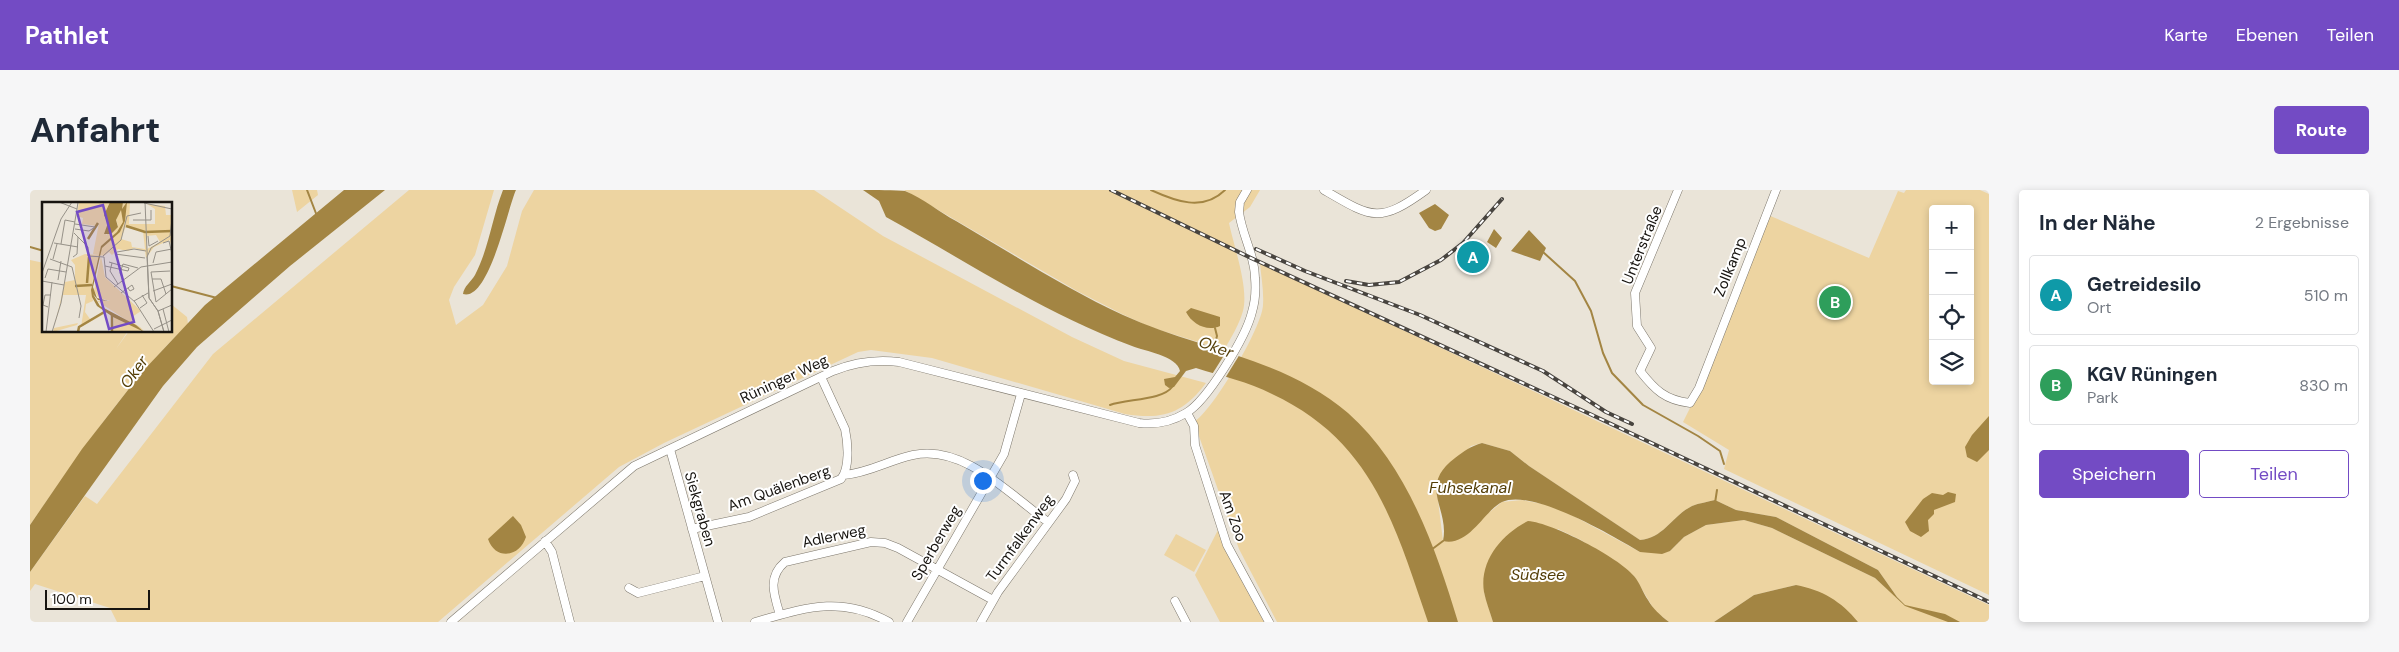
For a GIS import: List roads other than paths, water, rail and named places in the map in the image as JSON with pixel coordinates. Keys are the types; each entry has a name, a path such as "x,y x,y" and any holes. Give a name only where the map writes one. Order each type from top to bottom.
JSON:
{"street":[{"path":"1187,413 1197,405 1212,385 1238,344 1252,312 1256,278 1239,212 1240,202 1247,190"},
{"path":"1324,190 1359,211 1379,214 1397,210 1426,190"},
{"name":"Unterstraße","path":"1678,190 1636,293 1637,326 1651,348 1640,371 1652,387 1674,401 1690,403 1699,388 1710,355"},
{"name":"Zollkamp","path":"1710,355 1776,190"},
{"name":"Rüninger Weg","path":"450,622 634,466 852,364 890,361 1139,423 1162,423 1187,413"},
{"name":"Am Quälenberg","path":"821,377 845,429 846,467 844,476"},
{"name":"Sperberweg","path":"906,622 990,479 1009,441 1021,394"},
{"name":"Am Zoo","path":"1187,413 1194,426 1195,445 1227,545 1269,622"},
{"name":"Siekgraben","path":"670,449 718,622"},
{"name":"Am Quälenberg","path":"692,529 748,516 836,483 844,476 860,474 907,456 926,453 942,454 957,459 990,479 1048,522"},
{"name":"Turmfalkenweg","path":"991,622 982,620 992,600 1072,489 1075,480 1073,474"},
{"path":"545,541 552,552 570,622"},
{"name":"Adlerweg","path":"780,615 773,581 780,566 792,559 878,542 898,548 992,600"},
{"path":"629,588 638,593 705,576"},
{"path":"1175,601 1186,622"},
{"path":"754,622 815,606 835,605 866,611 889,622"}],"water":[{"path":"344,190 385,190 290,266 197,347 163,386 30,572 30,525 82,449 142,372 205,305"},
{"path":"503,190 516,190 496,251 481,284 472,293 463,294 480,265"},
{"path":"863,190 905,191 912,194 1038,270 1101,305 1151,327 1268,367 1296,379 1323,394 1348,413 1369,434 1387,457 1403,483 1429,538 1458,622 1428,622 1404,552 1376,490 1357,461 1334,436 1306,413 1263,390 1196,368 1186,371 1174,387 1169,388 1165,385 1164,379 1175,377 1180,371 1173,361 1068,319 1006,286 886,217 879,201"},
{"path":"1435,204 1449,215 1441,229 1435,231 1429,228 1419,213"},
{"path":"1494,229 1502,238 1496,248 1487,242"},
{"path":"1529,230 1546,248 1540,261 1511,251"},
{"path":"1191,308 1220,317 1220,326 1210,328 1200,326 1186,312"},
{"path":"1989,416 1989,450 1977,462 1967,457 1965,447 1972,435"},
{"name":"Fuhsekanal","path":"1482,443 1510,451 1529,466 1640,540 1662,531 1692,506 1715,500 1736,510 1776,517 1878,570 1905,605 1945,614 1960,622 1948,622 1905,606 1875,578 1772,528 1744,520 1706,525 1684,537 1670,551 1662,554 1640,552 1592,525 1552,507 1515,499 1502,502 1495,507 1476,527 1461,539 1443,541 1444,529 1436,488 1438,479 1444,469 1455,458 1468,449"},
{"path":"1948,492 1956,494 1955,502 1934,510 1934,514 1928,520 1929,531 1921,537 1910,531 1905,522 1923,499 1932,493 1943,495"},
{"path":"513,516 521,525 526,537 518,549 507,554 501,553 491,546 488,539"},
{"name":"Südsee","path":"1528,521 1568,534 1600,551 1626,568 1634,576 1652,606 1669,622 1493,622 1484,592 1485,570 1489,559 1501,541 1509,533"},
{"path":"1796,585 1823,593 1838,602 1858,622 1714,622 1754,595"}],"waterway":[{"path":"307,190 317,216"},
{"path":"1151,190 1179,201 1198,203 1208,201 1225,190"},
{"path":"30,247 42,250"},
{"path":"1543,252 1575,281 1591,311 1603,353 1612,373 1643,405 1698,436 1720,451 1724,464"},
{"path":"172,286 217,298"},
{"name":"Oker","path":"1214,347 1217,336 1215,328"},
{"path":"1110,405 1153,397 1172,387"},
{"path":"1715,503 1717,490"},
{"name":"Fuhsekanal","path":"1431,550 1443,541"}],"railway":[{"path":"1111,190 1251,258 1590,414 1989,602"},
{"path":"1346,281 1369,285 1399,282 1441,260 1463,243 1502,199"},
{"path":"1256,249 1305,271 1420,315 1543,371 1606,412 1632,424"}],"place":[{"name":"Getreidesilo","path":"1473,257"},
{"name":"KGV Rüningen","path":"1835,302"}]}
